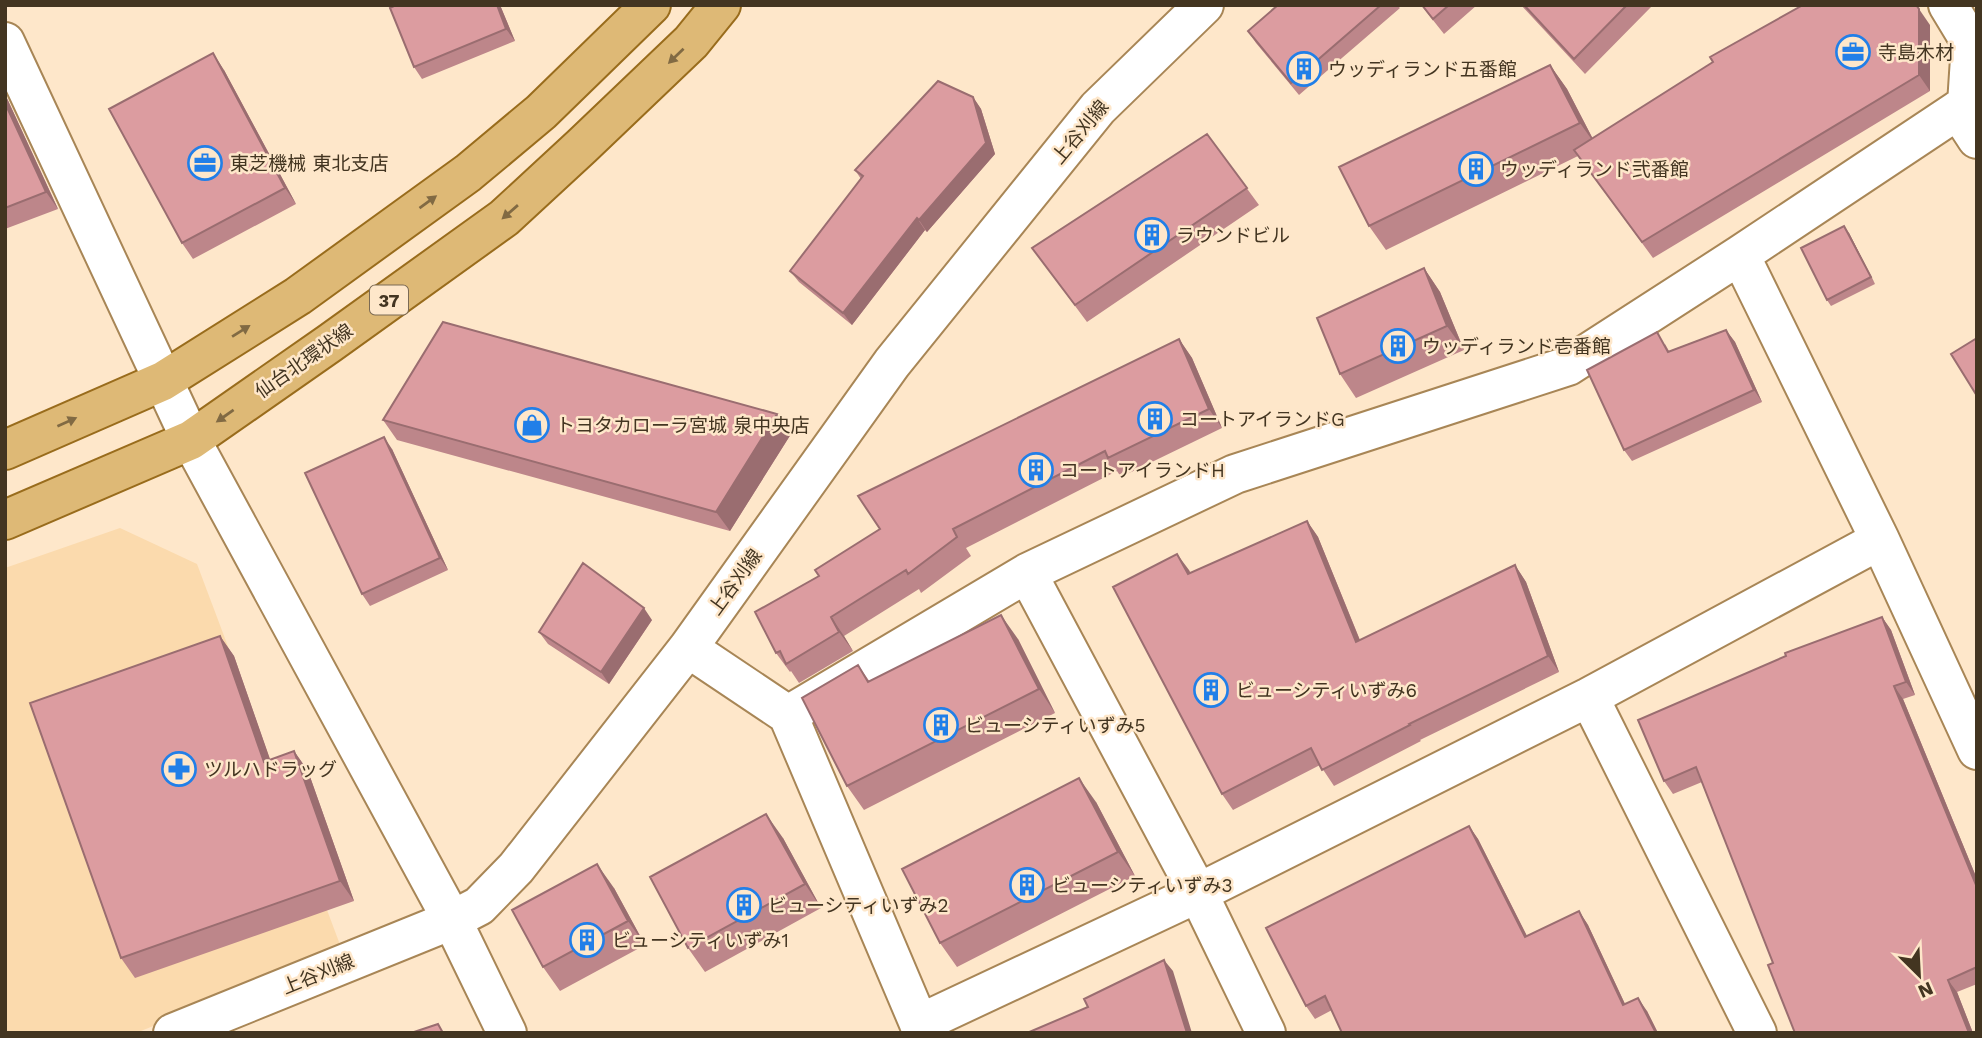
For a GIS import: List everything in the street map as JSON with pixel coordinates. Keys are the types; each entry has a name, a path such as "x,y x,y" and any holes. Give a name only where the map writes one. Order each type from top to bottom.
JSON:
{"main road":[{"path":"5,450 163,380 298,296 468,173 541,112 651,5"},
{"name":"仙台北環状線","path":"5,520 191,440 503,218 691,42 721,5"}],"street":[{"name":"上谷刈線","path":"173,1033 452,920 479,906 516,868 688,648 892,363 1098,108 1204,5"},
{"path":"788,715 1027,573 1235,474 1567,366 1741,255 1968,124 1971,43 1948,5"},
{"path":"5,42 191,440 452,920 507,1033"},
{"path":"1741,255 1880,540 1977,750"},
{"path":"688,648 788,715 921,1028 1589,697 1880,540"},
{"path":"1027,573 1198,892 1266,1033"},
{"path":"1589,697 1757,1033"}],"shaded area":[{"path":"120,528 197,564 342,950 136,1033 5,1033 5,568"}],"building":[{"path":"396,5 497,5 506,29 414,67 390,8"},
{"name":"ウッディランド五番館","path":"1278,5 1381,5 1291,83 1248,31"},
{"path":"1422,5 1449,5 1433,19"},
{"path":"1524,5 1627,5 1574,59"},
{"path":"1803,5 1916,5 1919,9 1919,75 1642,242 1574,150 1713,62 1710,57"},
{"path":"213,53 285,188 182,243 109,109"},
{"path":"1550,65 1580,123 1369,226 1339,167"},
{"path":"938,81 973,97 986,143 919,220 917,218 843,313 790,271 863,176 855,170"},
{"path":"5,103 46,192 5,208"},
{"name":"ラウンドビル","path":"1207,134 1247,188 1075,305 1032,248"},
{"path":"1844,226 1871,277 1827,300 1801,248"},
{"path":"1424,268 1447,326 1340,374 1317,318"},
{"path":"443,322 777,414 716,512 383,420"},
{"path":"1726,330 1754,390 1624,450 1587,370 1657,332 1668,352"},
{"path":"1977,338 1977,396 1951,354"},
{"path":"1179,339 1209,409 1108,458 1105,451 953,529 957,537 908,574 906,570 831,617 839,632 786,664 780,651 776,653 755,612 819,576 815,570 880,529 858,496"},
{"path":"384,437 440,558 362,594 305,473"},
{"path":"1307,521 1356,642 1515,565 1548,656 1322,770 1311,748 1222,794 1113,587 1177,554 1188,574"},
{"path":"583,563 644,608 601,672 539,632"},
{"path":"1001,615 1039,689 847,786 802,698 858,665 868,682"},
{"path":"1882,617 1906,682 1894,686 1977,884 1977,967 1948,980 1969,1033 1795,1033 1768,965 1773,963 1696,767 1664,781 1638,720 1786,656 1785,653"},
{"path":"220,636 264,762 294,751 340,881 121,958 30,703"},
{"name":"ビューシティいずみ3","path":"1079,778 1118,852 940,943 902,869"},
{"name":"ビューシティいずみ2","path":"766,814 805,884 688,948 650,877"},
{"path":"1469,826 1525,937 1579,911 1623,1005 1638,998 1656,1033 1342,1033 1325,996 1306,1006 1266,928"},
{"path":"597,864 628,921 543,967 512,910"},
{"path":"1164,960 1187,1033 1027,1033 1088,1007 1084,999"},
{"path":"438,1024 443,1033 411,1033"}],"place":[{"name":"寺島木材","path":"1853,52"},
{"name":"ウッディランド五番館","path":"1304,69"},
{"name":"東芝機械 東北支店","path":"205,163"},
{"name":"ウッディランド弐番館","path":"1476,169"},
{"name":"ラウンドビル","path":"1152,235"},
{"name":"ウッディランド壱番館","path":"1398,346"},
{"name":"コートアイランドG","path":"1155,419"},
{"name":"トヨタカローラ宮城 泉中央店","path":"532,425"},
{"name":"コートアイランドH","path":"1036,470"},
{"name":"ビューシティいずみ6","path":"1211,690"},
{"name":"ビューシティいずみ5","path":"941,725"},
{"name":"ツルハドラッグ","path":"179,769"},
{"name":"ビューシティいずみ3","path":"1027,885"},
{"name":"ビューシティいずみ2","path":"744,905"},
{"name":"ビューシティいずみ1","path":"587,940"}]}
